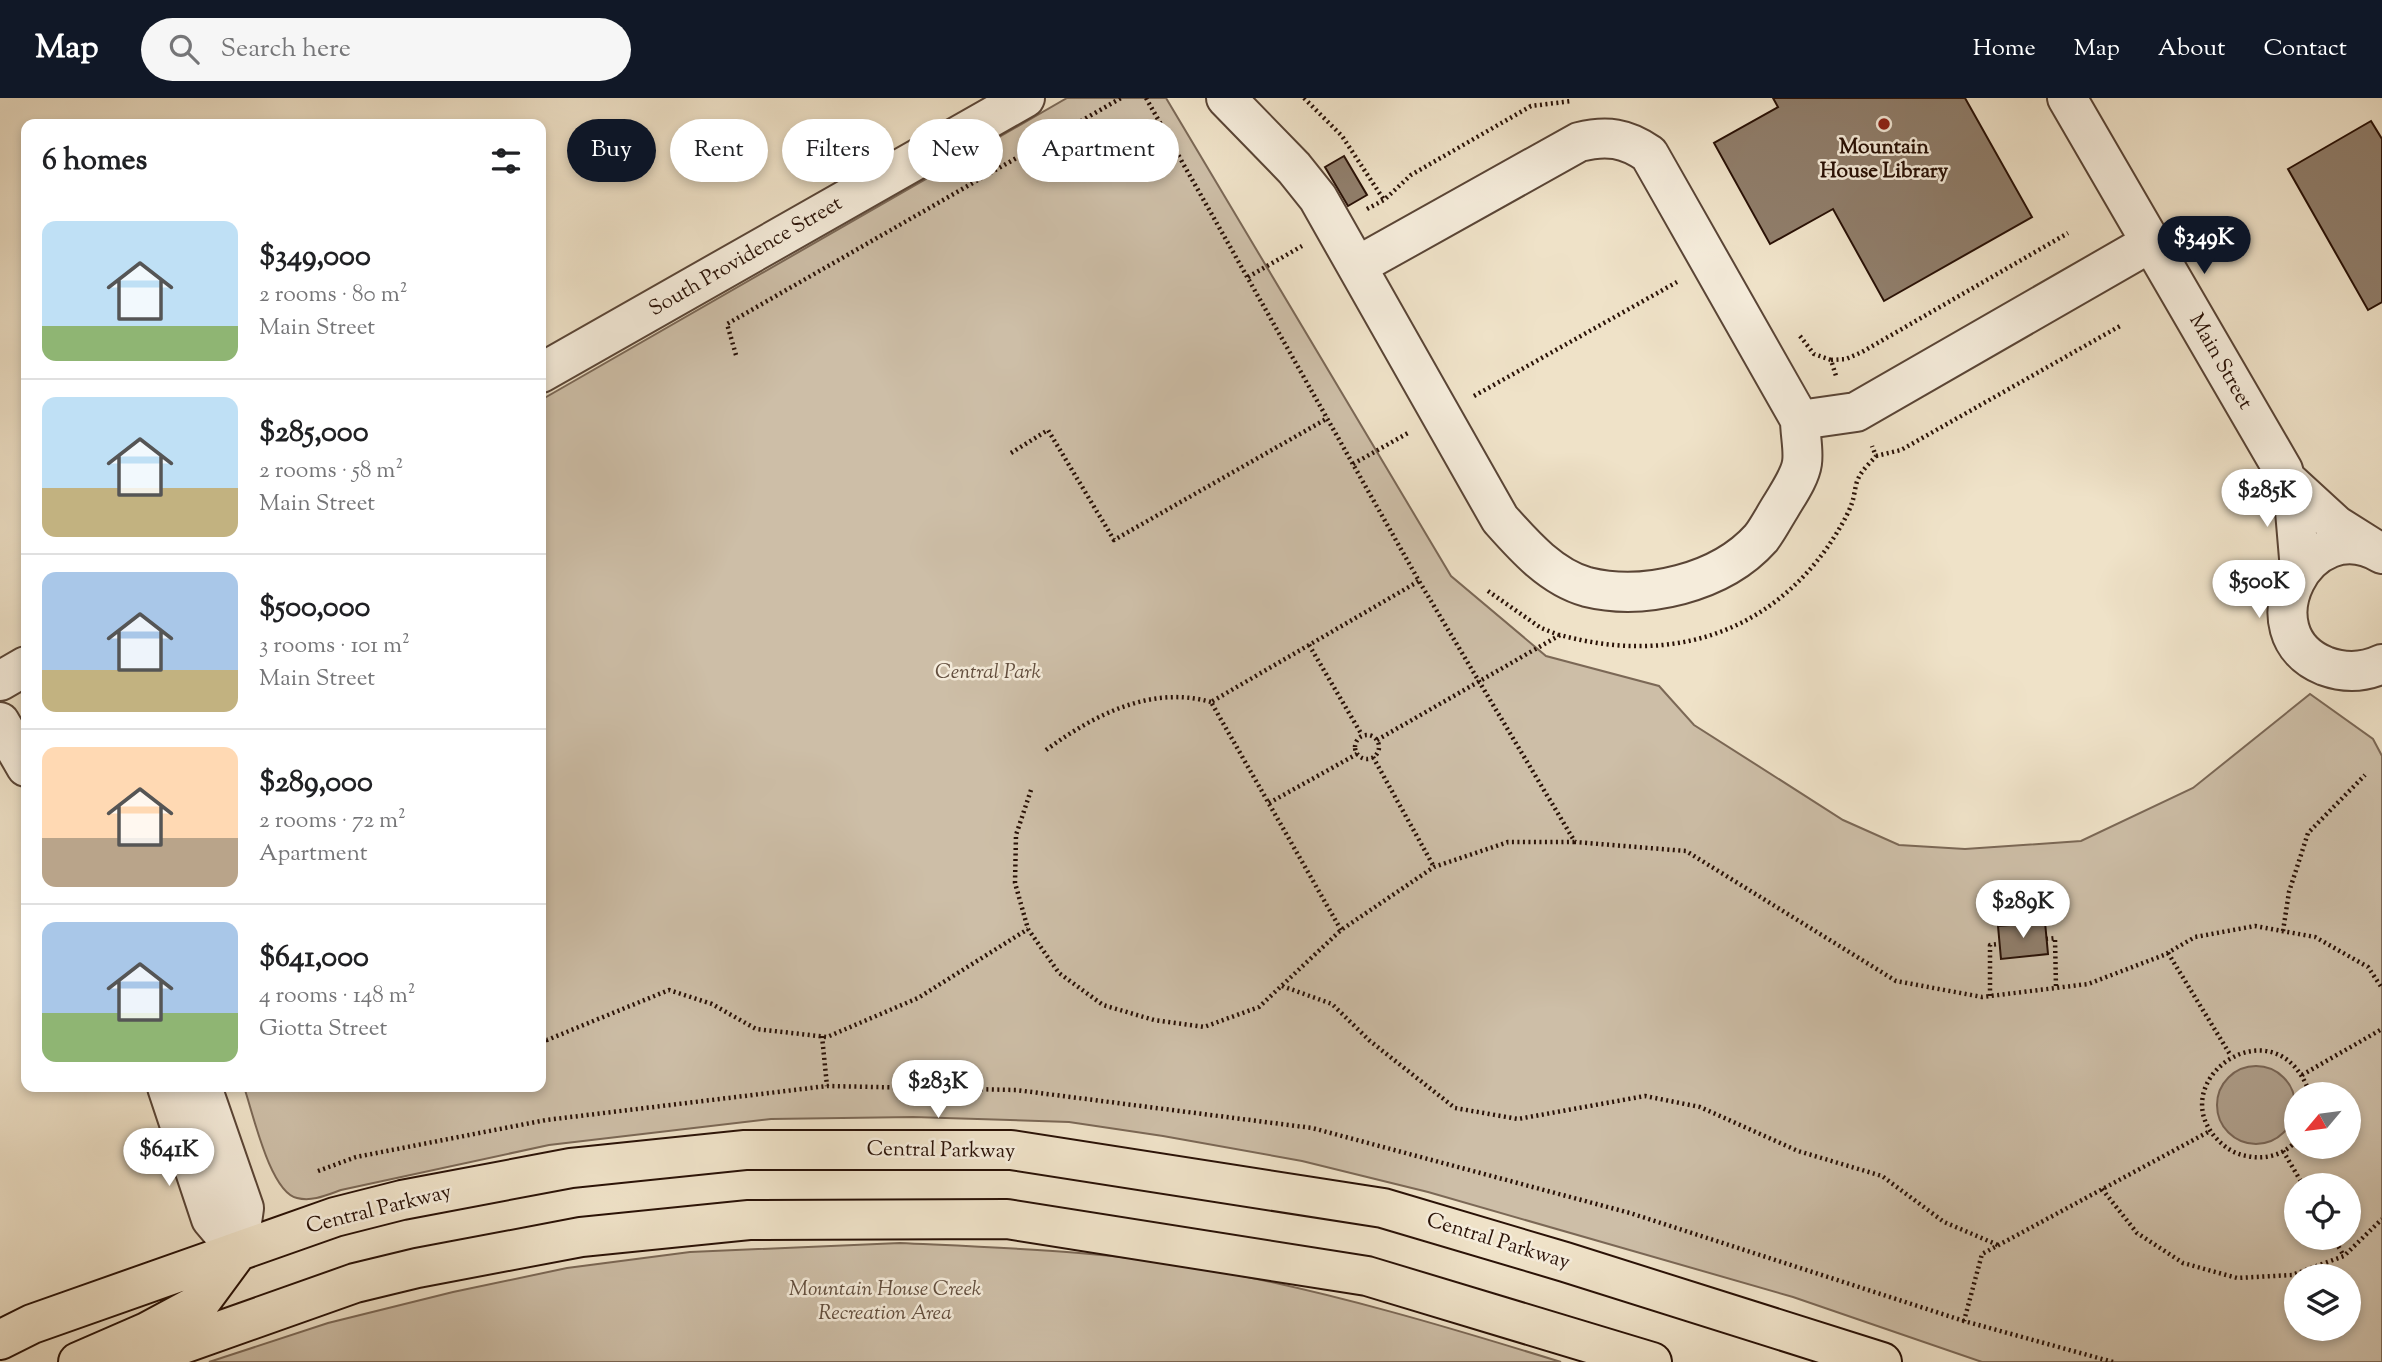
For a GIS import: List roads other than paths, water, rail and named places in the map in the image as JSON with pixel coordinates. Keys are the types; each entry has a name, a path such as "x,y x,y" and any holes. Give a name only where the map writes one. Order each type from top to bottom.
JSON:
{"main road":[{"name":"Central Parkway","path":"0,1340 32,1324 335,1217 402,1200 571,1168 745,1150 1012,1150 1383,1208 1882,1362"},
{"path":"132,1362 355,1283 417,1268 581,1237 749,1220 939,1219 1007,1219 1367,1276 1652,1362"},
{"path":"78,1362 147,1332 199,1304 238,1251"}],"street":[{"name":"South Providence Street","path":"546,370 1025,98"},
{"path":"1226,98 1294,168 1318,198 1357,267 1500,519 1530,552 1558,573 1586,587 1623,592 1663,588 1699,579 1731,563 1760,538 1789,494 1802,465 1800,420 1649,154 1633,143 1618,138 1595,138 1579,142 1357,267"},
{"name":"Main Street","path":"2067,98 2288,481 2295,511 2300,570"},
{"path":"1800,420 1856,412 2150,243"},
{"name":"Main Street","path":"2288,481 2336,525 2378,552"},
{"path":"2374,675 2339,671 2319,663 2302,650 2291,631 2287,610 2290,589 2300,570 2315,556 2333,548 2354,545 2378,552"},
{"path":"0,681 21,669"},
{"path":"0,722 21,758"},
{"path":"169,1092 211,1219 238,1251"},
{"path":"204,1092 244,1208 238,1251"}],"place":[{"name":"Mountain House Library","path":"1884,124"}],"park label":[{"name":"Central Park","path":"988,673"},
{"name":"Mountain House Creek Recreation Area","path":"885,1302"}]}
